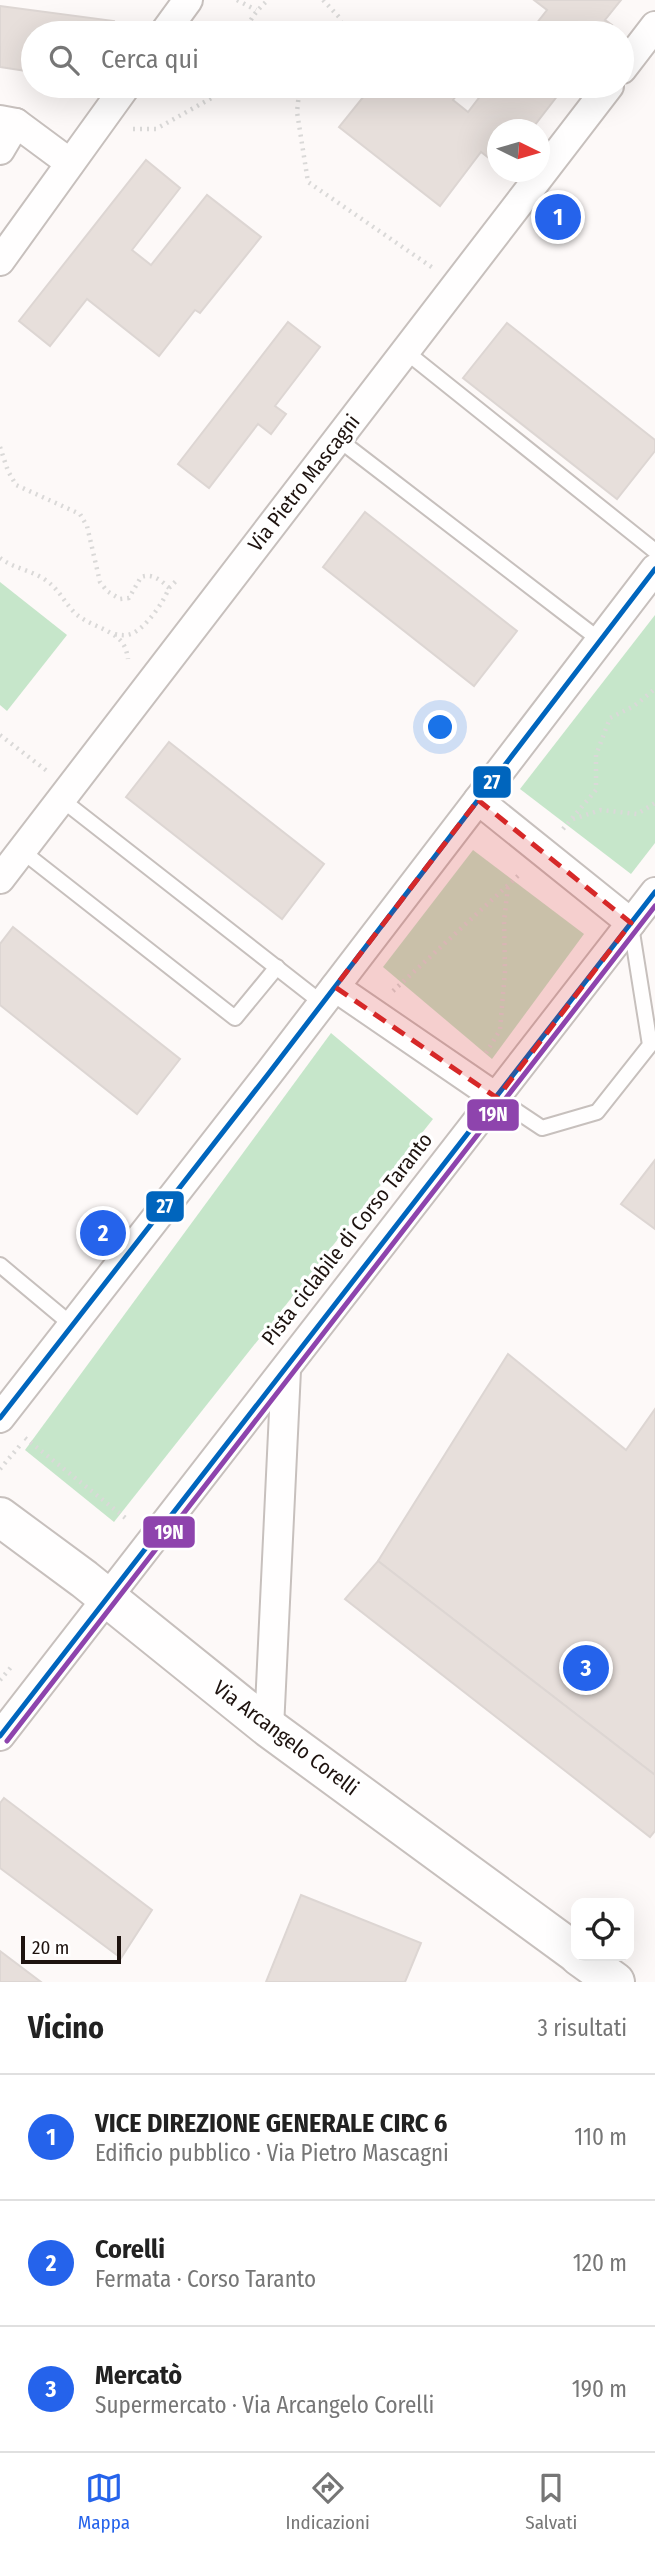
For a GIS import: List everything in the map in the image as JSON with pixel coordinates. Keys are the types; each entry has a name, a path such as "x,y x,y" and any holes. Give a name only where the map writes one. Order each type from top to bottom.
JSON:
{"street":[{"path":"173,21 188,0"},
{"path":"634,53 655,26"},
{"path":"0,261 117,98"},
{"name":"Via Pietro Mascagni","path":"0,879 600,98"},
{"path":"0,150 8,122 70,163"},
{"path":"0,1418 329,995 655,569"},
{"path":"478,800 631,923"},
{"path":"0,1736 655,892"},
{"path":"329,995 496,1098"},
{"path":"270,1728 286,1370"},
{"name":"Via Arcangelo Corelli","path":"0,1517 108,1598 270,1728 571,1950"},
{"name":"Via Arcangelo Corelli","path":"586,1961 615,1982"}],"lane":[{"path":"405,351 655,551"},
{"path":"338,439 601,641"},
{"path":"65,794 277,967 329,995"},
{"path":"22,851 235,1018 277,967"},
{"path":"496,1098 542,1128 597,1112 650,1045 631,923"},
{"path":"0,1265 72,1325"}],"path":[{"path":"237,0 256,10"},
{"path":"251,21 256,10 268,0"},
{"path":"323,0 341,21"},
{"path":"95,128 156,129 212,98"},
{"path":"298,98 297,112 308,182 420,257 455,286"},
{"path":"0,447 16,485 80,514 87,526 100,582 107,591 120,599 130,598 141,577 147,575 162,581 169,588"},
{"path":"0,558 57,588 74,612 94,626 113,634 127,635 135,632 178,579"},
{"path":"655,689 634,706 610,718 596,755 596,790 572,819 601,810 637,814 655,803"},
{"path":"0,735 65,794"},
{"path":"392,993 508,887 500,1030 470,1080"},
{"path":"25,1438 128,1520"},
{"path":"121,1530 136,1509"},
{"path":"0,1680 17,1660"}],"highlighted area":[{"path":"478,800 631,923 497,1098 335,987"}],"green space":[{"path":"0,582 67,635 7,711 0,705"},
{"path":"655,615 655,843 631,874 520,789"},
{"path":"473,850 584,934 492,1059 383,967"},
{"path":"331,1033 433,1119 114,1522 25,1450"}],"building":[{"path":"534,0 621,0 606,21 538,21 547,10"},
{"path":"0,6 114,21 21,21 21,70 0,67"},
{"path":"362,98 455,98 453,100 468,112 479,98 556,98 540,119 487,119 487,157 481,152 440,206 339,127"},
{"path":"146,160 180,188 132,250 151,265 207,195 261,237 200,313 195,310 159,356 87,299 50,346 19,321"},
{"path":"288,322 320,347 275,406 286,414 271,434 258,424 209,488 178,464"},
{"path":"507,323 655,440 655,451 617,499 463,378"},
{"path":"365,512 517,631 474,686 323,567"},
{"path":"169,742 324,864 282,919 126,797"},
{"path":"13,927 180,1059 137,1114 0,1005 0,944"},
{"path":"655,1160 655,1229 621,1204"},
{"path":"508,1354 626,1450 655,1409 655,1775 378,1561"},
{"path":"378,1561 655,1775 655,1831 650,1837 345,1599"},
{"path":"4,1798 152,1910 121,1958 0,1868 0,1803"},
{"path":"301,1895 421,1943 405,1982 266,1982"},
{"path":"0,1951 41,1982 0,1982"}],"transit line":[{"name":"27","path":"0,1418 269,1073 655,569"},
{"name":"27","path":"0,1736 655,892"},
{"name":"19N","path":"7,1741 655,906"}],"place":[{"name":"VICE DIREZIONE GENERALE CIRC 6","path":"558,217"},
{"name":"Corelli","path":"103,1233"},
{"name":"Mercatò","path":"586,1668"}]}
